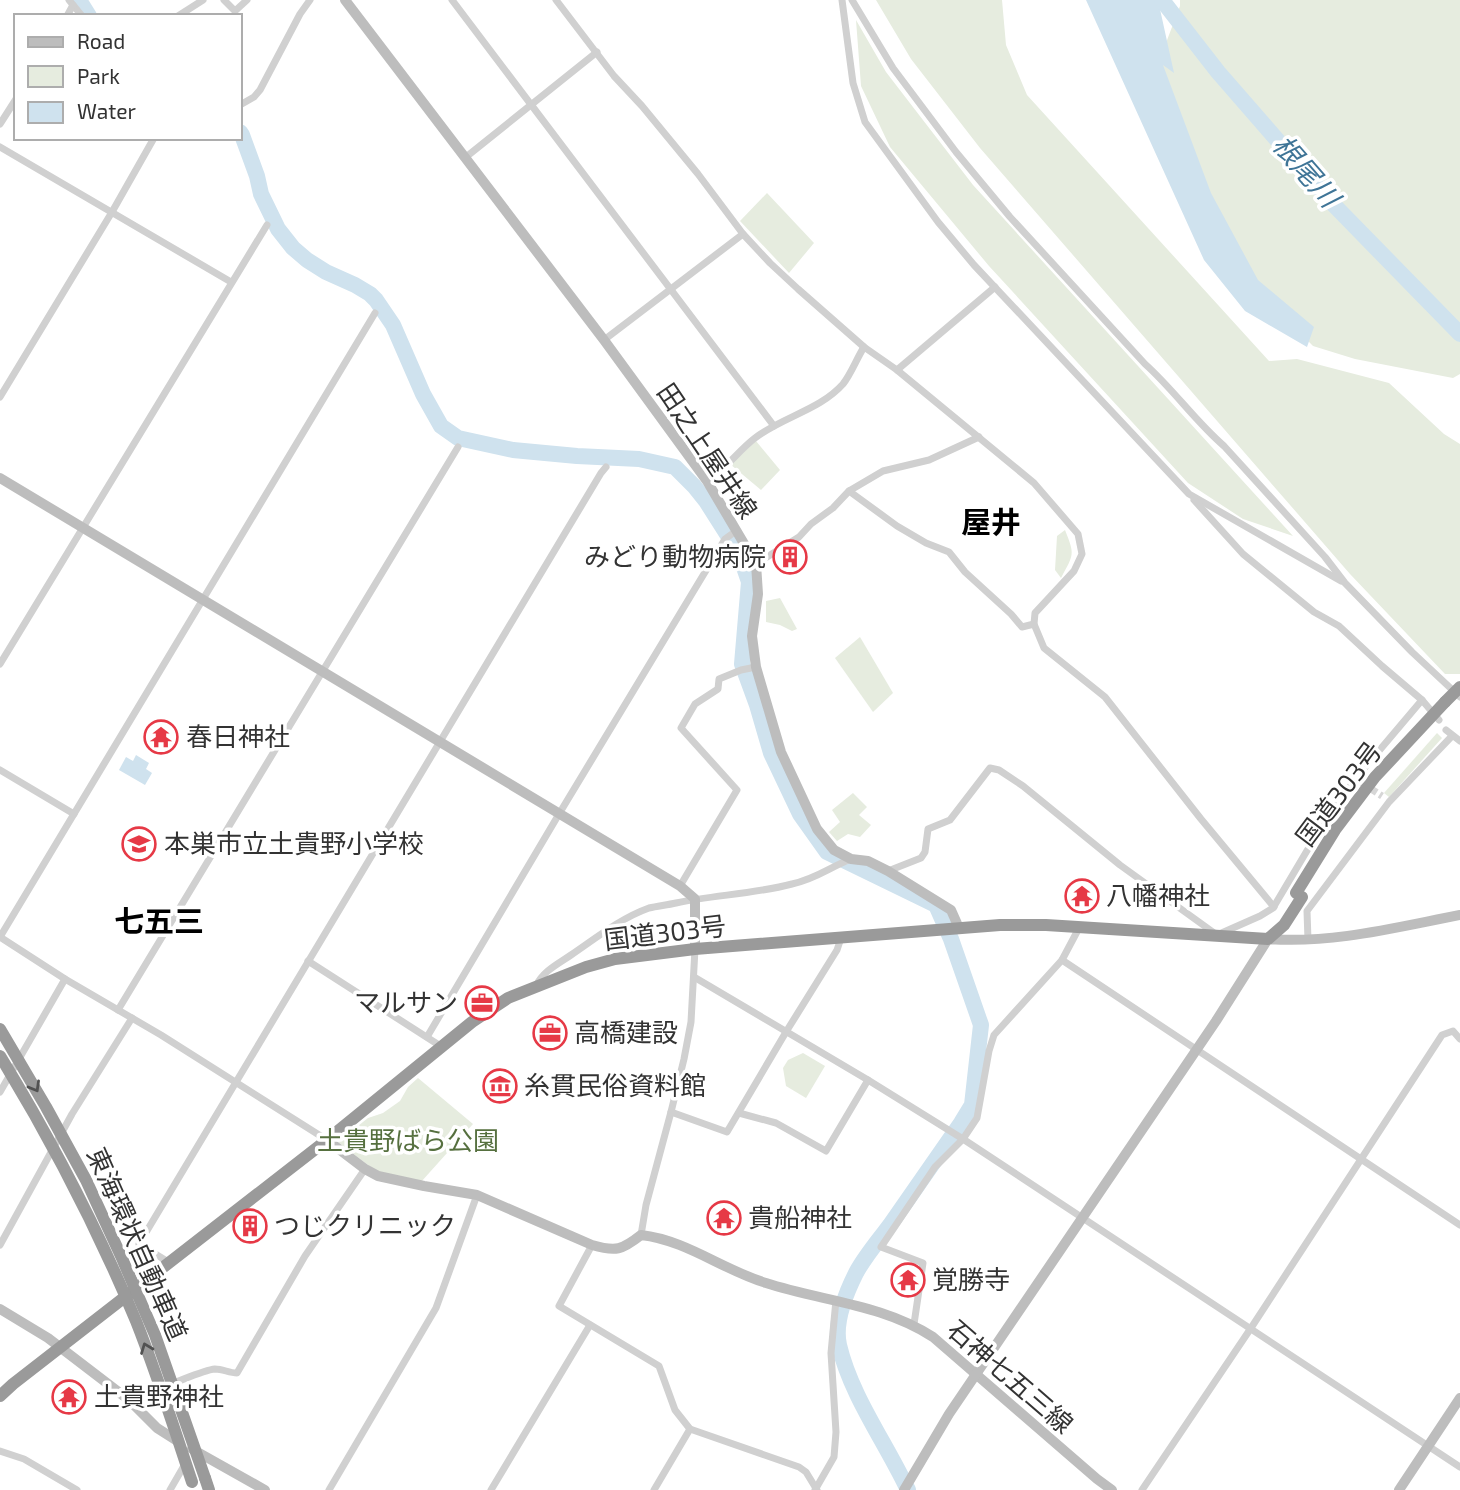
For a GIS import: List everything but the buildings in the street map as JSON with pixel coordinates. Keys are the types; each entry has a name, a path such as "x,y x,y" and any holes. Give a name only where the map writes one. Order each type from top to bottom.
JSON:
{"highway":[{"name":"国道303号","path":"0,1396 327,1140 472,1022 508,998 615,958 959,928 1045,925 1268,939 1276,922 1299,895 1335,830 1375,777 1456,697"},
{"name":"東海環状自動車道","path":"0,1028 86,1180 121,1256 155,1335 200,1485"},
{"name":"東海環状自動車道","path":"0,1056 60,1160 107,1258 200,1485"}],"main road":[{"name":"田之上屋井線","path":"345,0 604,340 707,481 756,564 758,594 749,669 817,829 834,850 851,859 867,861 888,871 951,909 959,928"},
{"path":"0,478 680,886 695,900 695,949"},
{"path":"904,1490 975,1374 1197,1049 1268,939 1308,940 1395,928 1460,915"},
{"path":"327,1140 378,1176 477,1195 592,1245 612,1250 625,1247 641,1234"},
{"name":"石神七五三線","path":"641,1234 665,1240 766,1284 843,1302 914,1324 933,1337 1112,1490"},
{"path":"0,1309 48,1338 112,1386 157,1428 265,1490"},
{"path":"1399,1490 1460,1398"}],"street":[{"path":"181,14 203,0"},
{"path":"223,0 235,11 247,0"},
{"path":"242,104 260,90 310,0"},
{"path":"452,0 774,426"},
{"path":"556,0 614,76 698,174 743,234 798,289 864,346 1034,483 1078,534 1082,554 1074,571 1035,613 1034,624 1044,648 1105,697 1274,907"},
{"path":"842,0 853,83 865,122 938,222 1243,554 1314,612 1339,626 1422,700 1439,720"},
{"path":"852,0 893,68 956,152 1010,217 1145,364 1165,382 1208,432 1224,446 1325,557 1345,583 1456,697"},
{"path":"466,158 597,52"},
{"path":"0,124 14,102"},
{"path":"0,397 153,140"},
{"path":"0,147 231,282"},
{"path":"0,664 267,225"},
{"path":"604,340 743,234"},
{"path":"897,370 995,287"},
{"path":"327,1140 0,937 376,313"},
{"path":"707,481 756,437 824,400 843,384 864,346"},
{"path":"756,564 799,537 849,491 883,471 929,460 979,437"},
{"path":"118,1010 458,447"},
{"path":"170,1263 139,1244 606,467"},
{"path":"849,491 897,527 949,552 965,572 1022,627 1034,624"},
{"path":"1189,494 1345,583"},
{"path":"427,1037 725,539 736,531"},
{"path":"680,886 737,790 681,728 695,704 718,689 719,679 749,669"},
{"path":"888,871 921,858 925,852 928,829 950,820 990,768 999,770 1023,786 1121,865 1217,935 1274,907 1324,822 1422,700"},
{"path":"1308,940 1307,911 1389,802 1449,733 1460,741"},
{"path":"0,770 74,814"},
{"path":"1382,796 1389,802"},
{"path":"536,986 550,969 618,923 649,908 791,885 812,879 851,859"},
{"path":"914,1324 923,1263 881,1247 935,1167 963,1139 977,1118 994,1035 1062,960 1079,928"},
{"path":"671,1112 727,1132 837,950 841,938"},
{"path":"641,1234 691,1022 695,949"},
{"path":"1062,960 1460,1225"},
{"path":"308,961 442,1047"},
{"path":"694,977 963,1139 1460,1467"},
{"path":"0,1092 65,979"},
{"path":"0,1245 72,1114 132,1018"},
{"path":"1142,1490 1442,1035 1453,1031 1460,1039"},
{"path":"739,1113 776,1123 826,1151 868,1080"},
{"path":"136,1407 153,1393 202,1372 220,1369 237,1373 305,1256 365,1169"},
{"path":"329,1490 436,1308 477,1195"},
{"path":"592,1245 559,1306 659,1366 675,1410 690,1429 799,1468 806,1472 816,1490"},
{"path":"816,1490 834,1457 836,1432 831,1353 843,1302"},
{"path":"491,1490 590,1325"},
{"path":"654,1490 690,1429"},
{"path":"170,1490 194,1450"},
{"path":"0,1451 24,1459 77,1490"}],"green space":[{"path":"876,0 1002,0 1006,45 1027,95 1269,361 1297,359 1389,383 1444,434 1460,444 1460,674 1445,674 1350,574 980,148 911,59"},
{"path":"1180,0 1460,0 1460,374 1453,378 1355,359 1313,346 1240,272 1153,77"},
{"path":"856,20 886,72 973,185 1293,536 1243,519 1188,483 989,266 890,147 861,86"},
{"path":"767,193 814,243 789,273 740,221"},
{"path":"756,441 780,470 761,490 730,464"},
{"path":"1065,530 1072,554 1061,578 1055,570 1057,536"},
{"path":"780,598 797,629 792,631 766,622 766,601"},
{"path":"860,637 893,693 873,712 835,658"},
{"path":"1437,733 1442,738 1389,797 1384,793"},
{"path":"853,793 867,807 859,815 871,825 860,837 848,834 837,841 829,832 840,822 832,810"},
{"path":"803,1053 825,1066 806,1098 786,1086 783,1068 788,1060"},
{"name":"土貴野ばら公園","path":"418,1078 473,1124 421,1182 382,1174 338,1142 368,1118 383,1113 400,1101 408,1087"}],"water":[{"path":"1086,0 1158,0 1174,73 1163,65 1211,193 1258,280 1314,327 1307,347 1245,311 1204,260"},
{"path":"136,755 149,763 146,769 152,773 145,785 119,770 126,757 133,761"}],"waterway":[{"path":"79,0 88,14"},
{"name":"根尾川","path":"1162,0 1218,72 1332,203 1460,334"},
{"path":"242,135 261,194 278,229 307,260 355,285 376,300 393,325 423,394 441,426 458,438 513,450 639,459 675,467 694,486 739,553 749,582 742,664 771,753 800,814 827,852 936,905 951,939 981,1025 972,1105 860,1267 845,1299 838,1327 839,1345 852,1383 908,1490"}],"tunnel":[{"path":"1362,783 1382,796"}],"place":[{"name":"みどり動物病院","path":"790,557"},
{"name":"春日神社","path":"161,737"},
{"name":"本巣市立土貴野小学校","path":"139,844"},
{"name":"八幡神社","path":"1082,896"},
{"name":"マルサン","path":"482,1003"},
{"name":"高橋建設","path":"550,1033"},
{"name":"糸貫民俗資料館","path":"500,1086"},
{"name":"貴船神社","path":"724,1218"},
{"name":"つじクリニック","path":"250,1226"},
{"name":"覚勝寺","path":"908,1280"},
{"name":"土貴野神社","path":"69,1397"}],"district":[{"name":"屋井","path":"991,523"},
{"name":"七五三","path":"159,922"}]}
